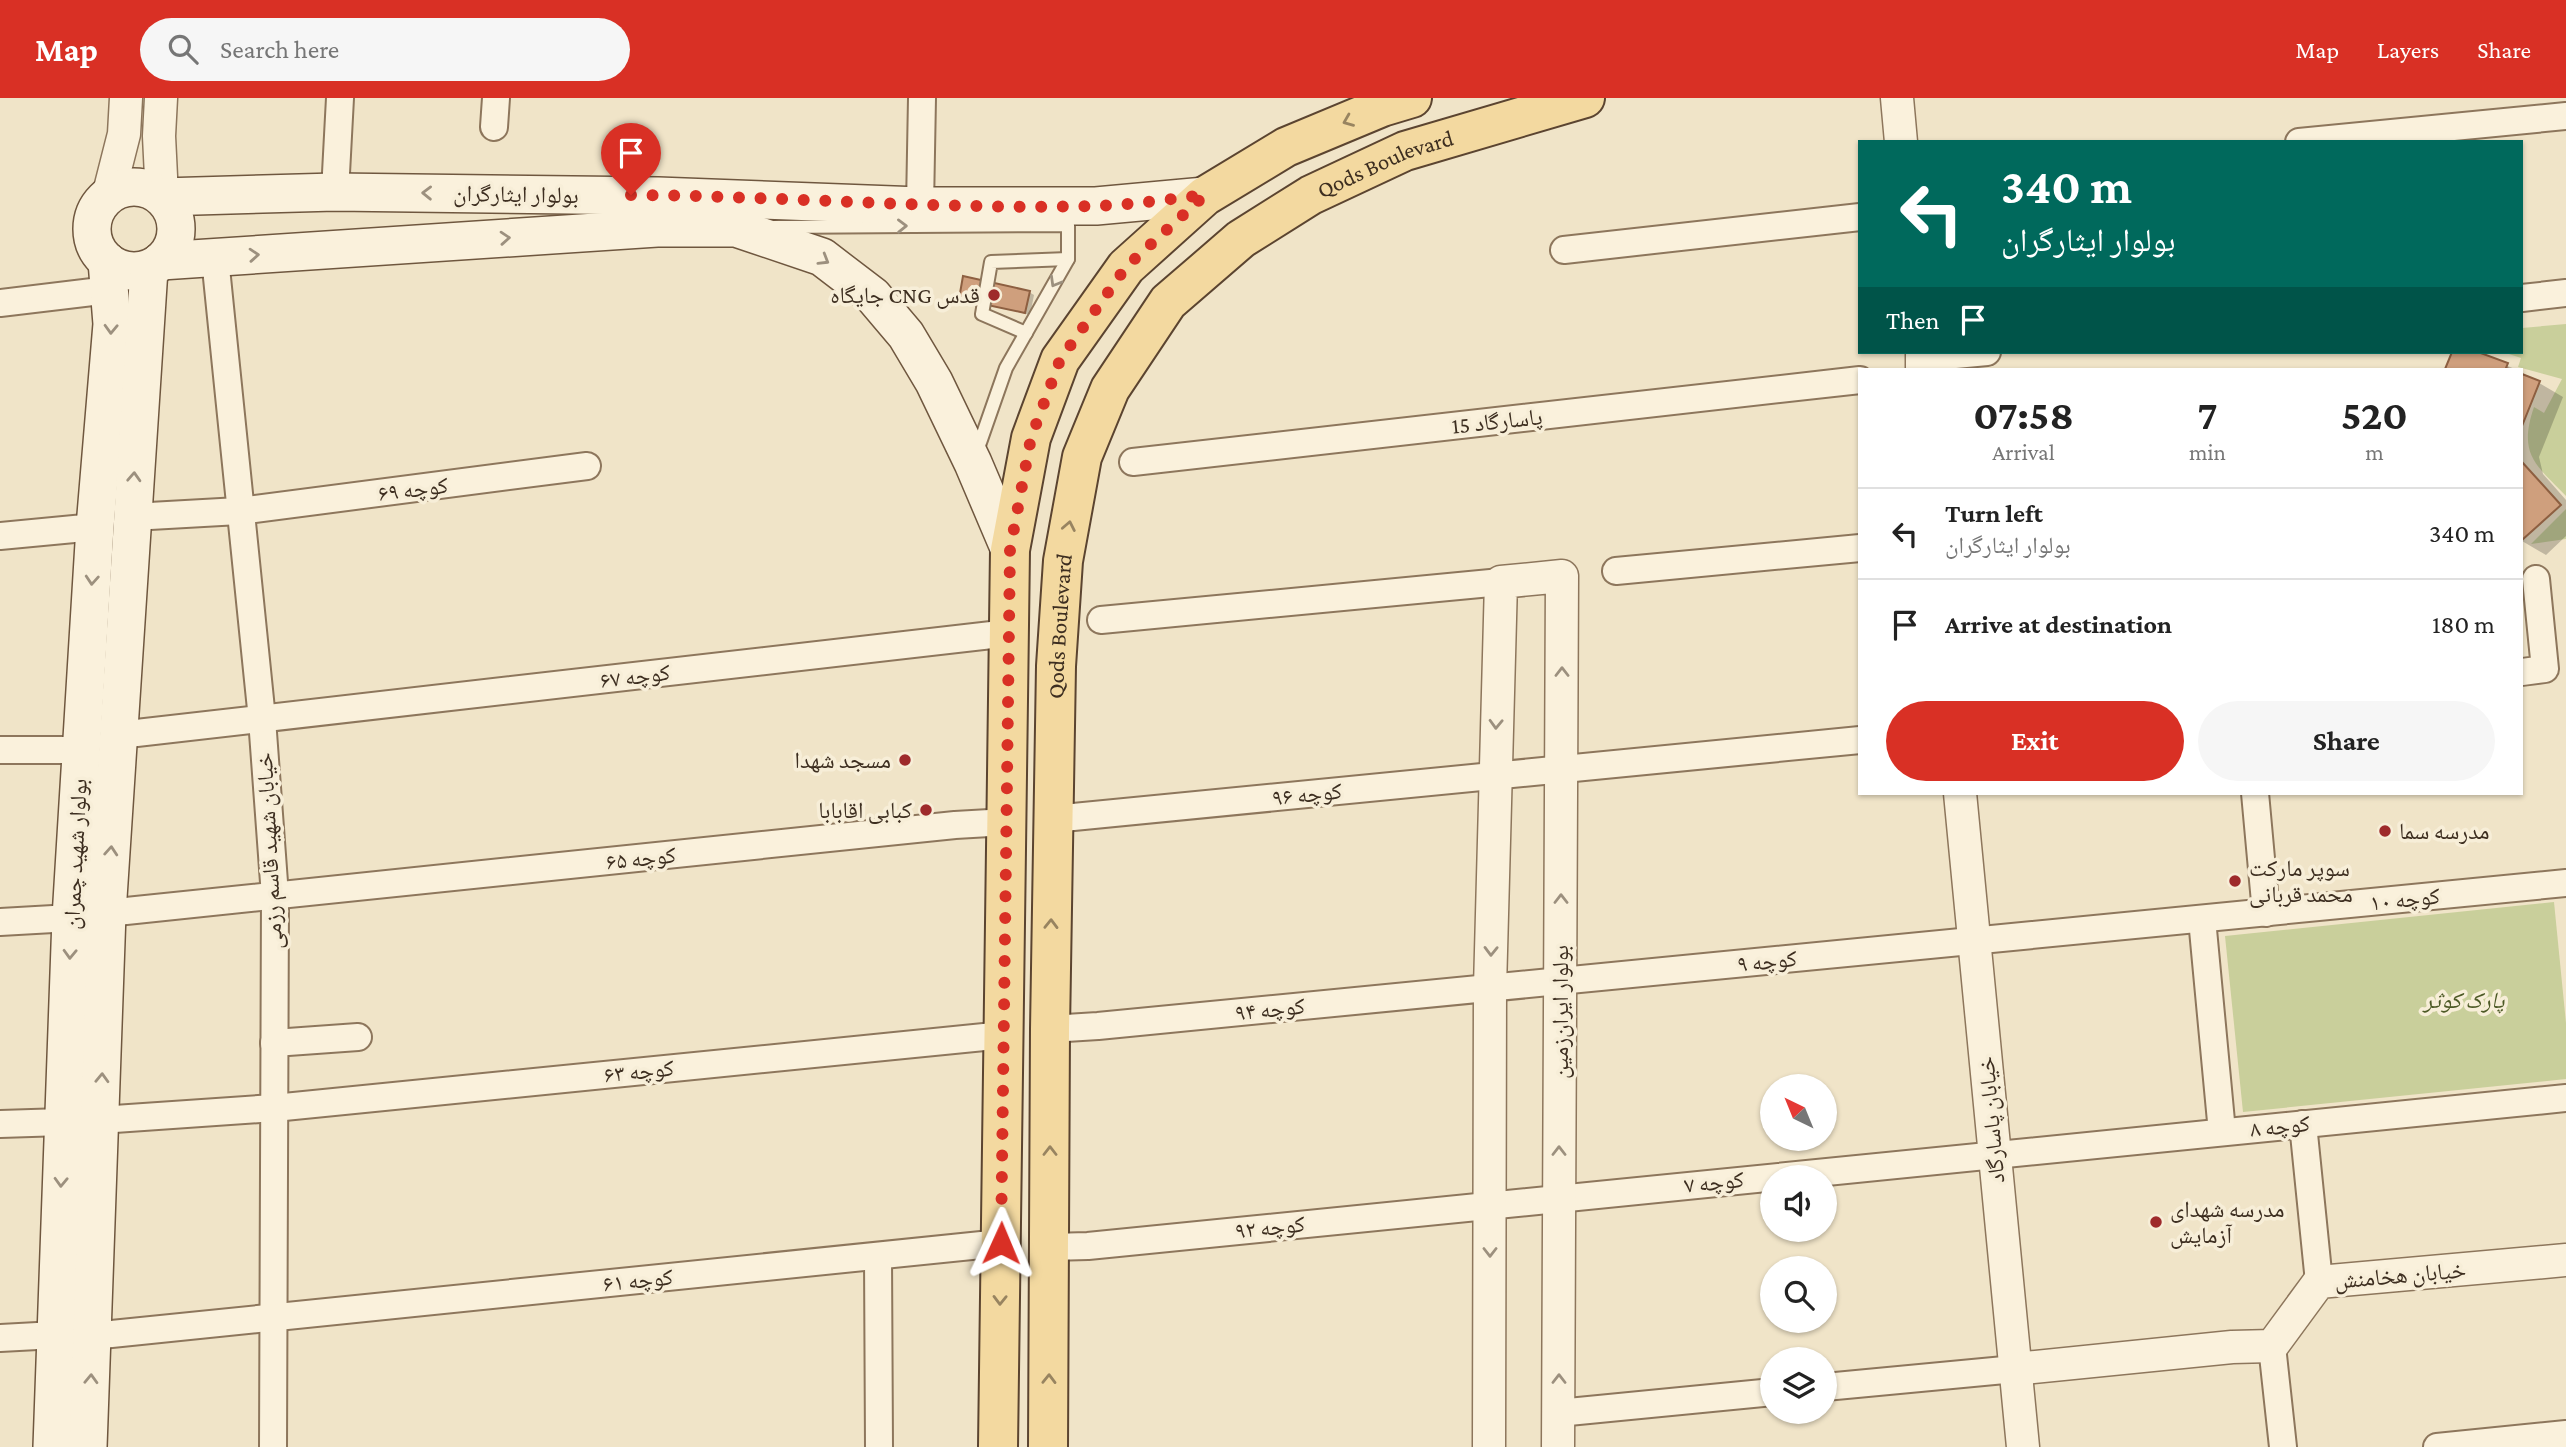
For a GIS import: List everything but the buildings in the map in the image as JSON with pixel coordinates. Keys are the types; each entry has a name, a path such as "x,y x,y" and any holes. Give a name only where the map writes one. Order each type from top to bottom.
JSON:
{"main road":[{"name":"Qods Boulevard","path":"1048,1447 1049,1029 1056,666 1063,561 1082,457 1110,388 1168,302 1241,239 1311,195 1405,151 1585,98"},
{"name":"Qods Boulevard","path":"998,1447 1010,550 1031,438 1060,360 1126,267 1205,195 1286,147 1405,99"},
{"path":"121,189 149,189 162,197 171,208 176,222 176,236 171,250 155,265 134,271 120,268 108,276 93,236 93,222 98,208 108,197 121,189"},
{"name":"بولوار ایثارگران","path":"162,197 335,192 658,195 920,206 1096,206 1205,195"},
{"path":"335,192 330,221 337,249"},
{"name":"بولوار ایثارگران","path":"155,265 337,249 657,228 736,228 822,257 873,296 906,335 934,382 973,463 1010,550"},
{"name":"بولوار شهید چمران","path":"88,1447 107,913 132,517 155,265"},
{"name":"بولوار شهید چمران","path":"52,1447 71,918 95,527 112,324 108,276"}],"street":[{"path":"108,197 124,134 125,98"},
{"path":"161,98 159,136 162,197"},
{"path":"335,192 340,98"},
{"path":"494,127 496,98"},
{"path":"920,206 922,98"},
{"path":"1897,98 1901,140"},
{"path":"2320,140 2566,116"},
{"path":"124,134 131,141 141,144 151,142 159,136"},
{"path":"1564,250 1858,217"},
{"name":"خیابان شهید قاسم رزمی","path":"215,258 262,719 275,896 273,1447"},
{"path":"0,303 108,276"},
{"path":"2523,298 2566,293"},
{"path":"1922,360 1971,354"},
{"name":"پاسارگاد 15","path":"1133,462 1858,380"},
{"name":"کوچه ۶۹","path":"132,517 239,512 587,466"},
{"path":"0,536 95,527"},
{"path":"1616,571 1858,548"},
{"name":"بولوار ایران‌زمین","path":"1501,582 1562,576 1558,1447"},
{"path":"2523,672 2545,669 2536,579"},
{"path":"1101,620 1501,582 1490,988 1489,1447"},
{"name":"کوچه ۶۷","path":"119,735 1009,633"},
{"name":"کوچه ۹۶","path":"1053,819 1858,740"},
{"path":"0,750 81,750"},
{"name":"خیابان پاسارگاد","path":"1960,795 2023,1447"},
{"path":"2255,795 2266,913"},
{"name":"کوچه ۶۵","path":"107,913 927,827 1007,822"},
{"name":"کوچه ۱۰","path":"2203,919 2566,883"},
{"path":"0,922 71,918"},
{"path":"2203,919 2222,1132"},
{"name":"کوچه ۹","path":"1490,988 2203,919"},
{"name":"کوچه ۹۴","path":"1049,1029 1490,988"},
{"name":"کوچه ۶۳","path":"100,1120 274,1108 1004,1035"},
{"path":"274,1043 358,1037"},
{"name":"کوچه ۸","path":"1995,1154 2566,1098"},
{"path":"0,1124 63,1122"},
{"path":"2303,1124 2319,1282"},
{"name":"کوچه ۷","path":"1490,1204 1995,1154"},
{"name":"کوچه ۹۲","path":"1050,1247 1490,1204"},
{"name":"کوچه ۶۱","path":"92,1336 1001,1243"},
{"path":"878,1256 879,1447"},
{"name":"خیابان هخامنش","path":"2272,1346 2319,1282 2566,1260"},
{"path":"0,1338 56,1335"},
{"path":"1837,1386 2232,1347 2272,1346 2283,1447"},
{"path":"1559,1413 1760,1393"},
{"path":"2437,1447 2566,1434"}],"lane":[{"path":"736,228 1068,225 1068,259 1006,369 973,463"},
{"path":"1026,333 982,314 991,262 1068,259"}],"green space":[{"path":"2566,324 2566,496 2532,457 2528,436 2534,407 2544,413 2562,379 2518,367 2521,358 2509,354 2523,354 2523,328"},
{"path":"2566,509 2566,539 2531,544"},
{"name":"پارک کوثر","path":"2554,902 2566,1023 2566,1079 2243,1112 2225,936"}],"place":[{"name":"جایگاه CNG قدس","path":"994,295"},
{"name":"مسجد شهدا","path":"905,760"},
{"name":"کبابی اقابابا","path":"926,810"},
{"name":"مدرسه سما","path":"2385,831"},
{"name":"سوپر مارکت محمد قربانی","path":"2235,881"},
{"name":"مدرسه شهدای آزمایش","path":"2156,1222"}],"route":[{"path":"631,195 920,206 1096,206 1205,195 1126,267 1060,360 1031,438 1010,550 1001,1243"}]}
